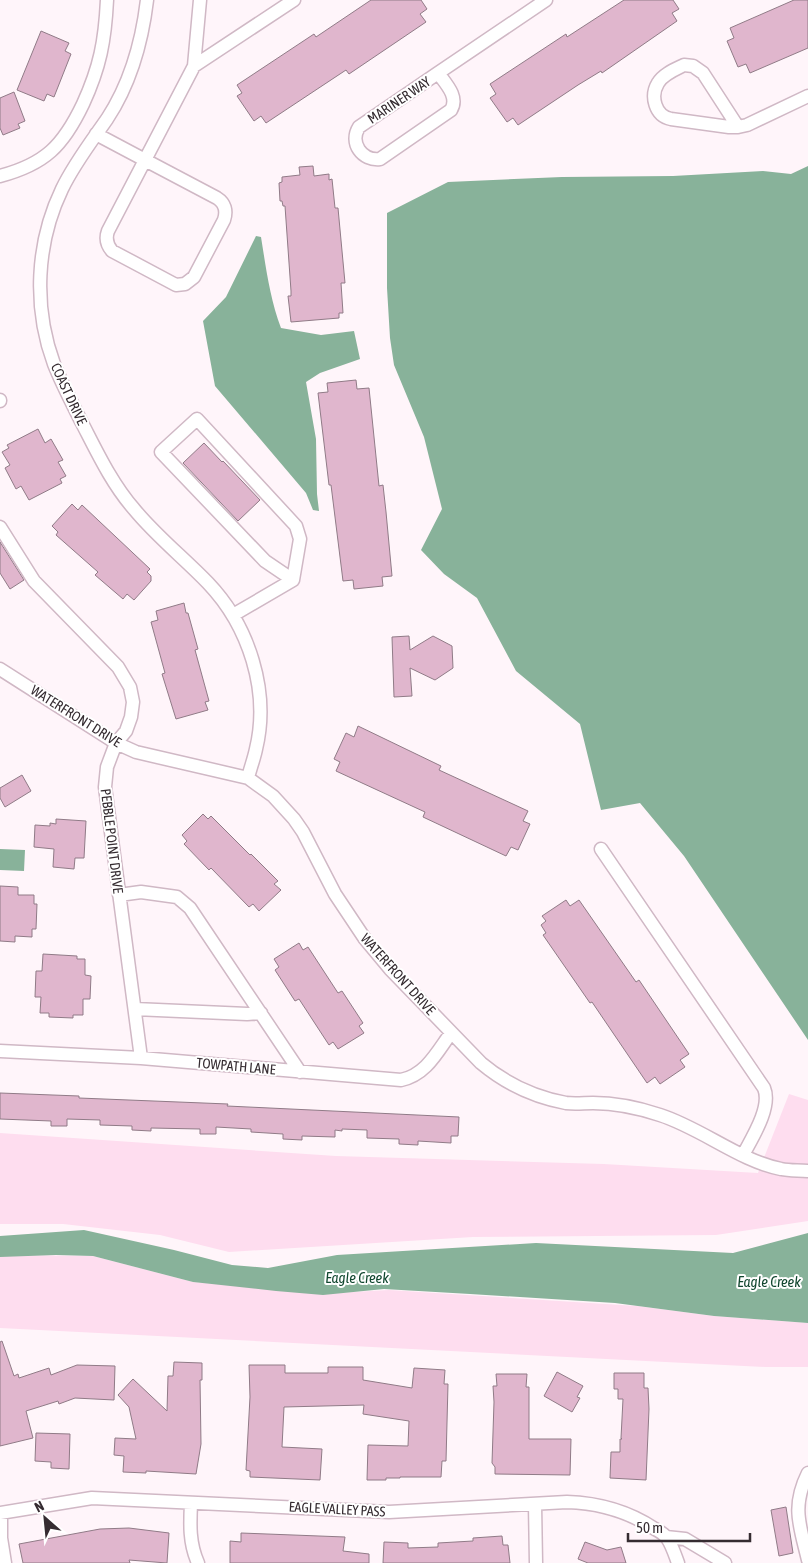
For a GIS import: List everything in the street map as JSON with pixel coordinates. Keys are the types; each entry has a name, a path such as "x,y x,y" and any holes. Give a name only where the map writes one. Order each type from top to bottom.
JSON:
{"street":[{"path":"0,176 16,172 45,156 63,139 73,124 93,83 101,56 107,0"},
{"name":"COAST DRIVE","path":"147,0 142,34 135,61 116,103 62,189 47,226 40,271 40,298 48,346 62,384 114,482 127,501 158,536 208,583 233,615 248,646 259,690 259,734 248,778"},
{"path":"96,134 145,160 217,198 225,207 224,220 194,277 185,284 176,285 112,251 106,240 108,231 145,160 194,66 200,0"},
{"path":"194,66 294,0"},
{"name":"MARINER WAY","path":"438,73 453,96 454,103 451,110 380,160 371,160 366,157 355,141 359,126 546,0"},
{"path":"738,127 703,73 693,66 678,66 658,82 654,99 659,112 667,118 729,127 738,127 747,125 808,96"},
{"path":"233,615 292,580 300,539 296,526 197,419 162,452 265,561 292,580"},
{"name":"PEBBLE POINT DRIVE","path":"0,527 34,581 118,668 127,680 132,694 131,716 126,731 116,743 107,767 105,787 141,1058"},
{"name":"WATERFRONT DRIVE","path":"0,669 116,743 136,752 248,778 273,796 294,819 307,839 335,894 361,934 390,969 492,1072 531,1094 568,1103 613,1105 659,1114 695,1129 757,1161 782,1169 808,1171"},
{"path":"601,849 766,1093 761,1120 743,1154"},
{"path":"119,894 141,892 177,897 190,908 300,1072"},
{"path":"135,1010 231,1014 261,1013"},
{"name":"TOWPATH LANE","path":"0,1051 141,1058 392,1080 405,1079 417,1074 425,1067 452,1033"},
{"path":"808,1473 801,1486 797,1508 808,1560"},
{"name":"EAGLE VALLEY PASS","path":"0,1513 92,1498 398,1512 567,1502 605,1506 640,1520 666,1537 685,1539 725,1563"},
{"path":"191,1503 191,1545 198,1563"},
{"path":"535,1504 536,1563"},
{"path":"0,1513 5,1563"},
{"path":"666,1537 678,1563"},
{"path":"715,1563 720,1563"}],"shaded area":[{"path":"789,1094 808,1100 808,1221 716,1235 473,1237 229,1252 160,1235 63,1224 0,1224 0,1133 336,1156 604,1164 758,1173"},
{"path":"0,1255 93,1256 193,1282 335,1293 389,1290 637,1306 714,1316 808,1323 808,1367 765,1367 0,1328"}],"water":[{"path":"808,166 808,1040 684,856 640,803 601,810 580,724 516,671 477,598 444,574 421,550 442,509 424,437 394,365 390,338 387,288 387,213 448,182 562,177 673,176 763,171 791,174"},
{"path":"256,236 261,237 271,295 281,328 321,335 354,331 360,359 320,373 306,382 316,439 319,511 313,510 306,493 215,386 203,321 226,297"},
{"path":"0,849 25,850 24,871 0,870"},
{"name":"Eagle Creek","path":"84,1230 232,1265 268,1268 337,1255 536,1243 733,1253 808,1233 808,1323 714,1316 615,1303 384,1289 323,1295 193,1282 93,1256 0,1257 0,1236"}],"building":[{"path":"371,0 421,0 427,9 420,14 426,22 349,74 346,70 266,123 261,116 254,121 237,96 242,93 237,85 314,34 316,37"},
{"path":"624,0 673,0 679,9 672,13 677,21 602,73 601,71 578,85 518,125 513,118 507,122 490,98 496,94 490,84 566,34 567,37"},
{"path":"794,0 808,0 808,48 750,73 746,64 738,67 727,41 734,38 730,28"},
{"path":"41,31 69,43 65,51 71,54 54,97 47,94 44,101 17,90"},
{"path":"14,92 25,121 18,124 20,128 3,135 0,128 0,98"},
{"path":"313,166 314,176 329,174 329,180 332,179 335,208 338,208 345,283 341,283 343,313 339,313 339,318 291,322 288,296 291,296 291,291 285,206 280,201 279,183 282,182 282,177 300,175 299,167"},
{"path":"356,380 357,389 369,388 379,486 383,485 392,576 382,577 383,586 354,589 353,580 343,581 318,393 328,392 327,383"},
{"path":"38,429 45,443 51,439 63,460 58,462 66,476 60,479 62,483 29,500 21,486 16,489 5,468 10,465 2,452 9,448 7,445"},
{"path":"204,443 260,500 238,521 183,463"},
{"path":"72,504 78,510 82,505 150,569 147,572 151,576 151,581 134,600 127,594 123,599 95,575 98,572 56,535 58,532 52,526"},
{"path":"0,542 24,580 10,589 0,573"},
{"path":"184,603 198,649 195,650 209,701 205,702 208,710 176,719 162,674 165,673 151,622 158,620 156,611"},
{"path":"409,636 410,650 433,636 452,646 453,668 435,680 410,668 412,696 394,697 392,637"},
{"path":"358,726 441,766 439,770 528,811 523,821 530,824 518,850 511,847 506,856 423,817 425,812 336,771 340,762 334,759 346,733 354,737"},
{"path":"22,775 31,791 5,807 0,798 0,788"},
{"path":"203,814 208,819 211,816 278,881 274,884 281,890 259,911 253,904 249,907 211,868 209,870 184,844 187,841 182,835"},
{"path":"56,819 86,821 84,858 75,858 74,869 53,867 54,849 34,847 35,825 50,826 50,823 56,824"},
{"path":"0,886 18,887 18,895 34,895 34,904 37,904 36,929 32,929 32,937 15,936 15,942 0,941"},
{"path":"566,900 570,906 579,900 636,982 639,980 689,1054 680,1060 685,1067 660,1084 655,1077 647,1083 592,1002 590,1003 543,935 546,933 541,925 546,921 542,916"},
{"path":"299,943 303,950 308,947 338,993 342,991 363,1023 359,1026 364,1033 338,1049 333,1042 329,1045 299,999 295,1001 275,970 279,967 274,959"},
{"path":"43,954 77,956 77,959 85,959 85,975 91,976 90,999 83,999 83,1015 73,1015 73,1018 49,1017 49,1013 40,1013 41,997 35,997 36,971 42,971"},
{"path":"0,1093 459,1117 458,1136 451,1136 451,1143 418,1141 418,1145 399,1144 399,1139 367,1138 367,1130 335,1130 335,1137 302,1136 302,1140 283,1139 283,1134 251,1132 251,1129 216,1127 216,1134 200,1134 200,1129 151,1128 151,1131 132,1130 132,1126 100,1125 100,1120 67,1119 67,1126 51,1126 51,1121 0,1119"},
{"path":"2,1341 14,1376 18,1374 19,1378 49,1368 51,1375 77,1365 115,1366 114,1400 75,1398 59,1404 58,1401 26,1411 33,1438 0,1446 0,1342"},
{"path":"174,1362 202,1363 202,1380 200,1380 201,1444 196,1474 146,1471 146,1473 123,1472 124,1456 114,1455 115,1438 136,1439 129,1407 118,1395 133,1379 167,1411 168,1376 173,1376"},
{"path":"249,1365 285,1365 285,1373 328,1373 328,1367 363,1367 363,1380 412,1388 414,1368 445,1370 444,1384 448,1384 446,1461 442,1461 441,1477 400,1477 386,1478 386,1480 367,1480 368,1445 408,1446 409,1421 363,1414 364,1405 284,1407 282,1447 322,1449 320,1480 250,1477 250,1471 246,1470 250,1397"},
{"path":"557,1372 583,1386 577,1397 580,1398 572,1412 544,1396"},
{"path":"614,1373 644,1373 644,1388 648,1388 649,1409 646,1480 610,1478 611,1452 620,1452 620,1439 622,1439 623,1399 618,1399 618,1389 614,1389"},
{"path":"496,1374 527,1374 526,1387 529,1387 529,1439 571,1439 570,1475 495,1474 495,1467 492,1463 493,1386 497,1386"},
{"path":"36,1433 70,1434 69,1469 51,1468 51,1462 35,1461"},
{"path":"786,1507 793,1553 779,1556 771,1510"},
{"path":"129,1528 169,1533 167,1563 129,1560 130,1563 23,1563 19,1544 100,1529"},
{"path":"241,1533 345,1537 343,1551 369,1554 369,1563 230,1563 230,1541 241,1542"},
{"path":"502,1536 503,1545 508,1545 510,1563 383,1563 384,1542 408,1543 408,1548 438,1547 438,1543 473,1541 473,1538"},
{"path":"585,1542 607,1550 621,1547 626,1563 588,1563 578,1559"}]}
